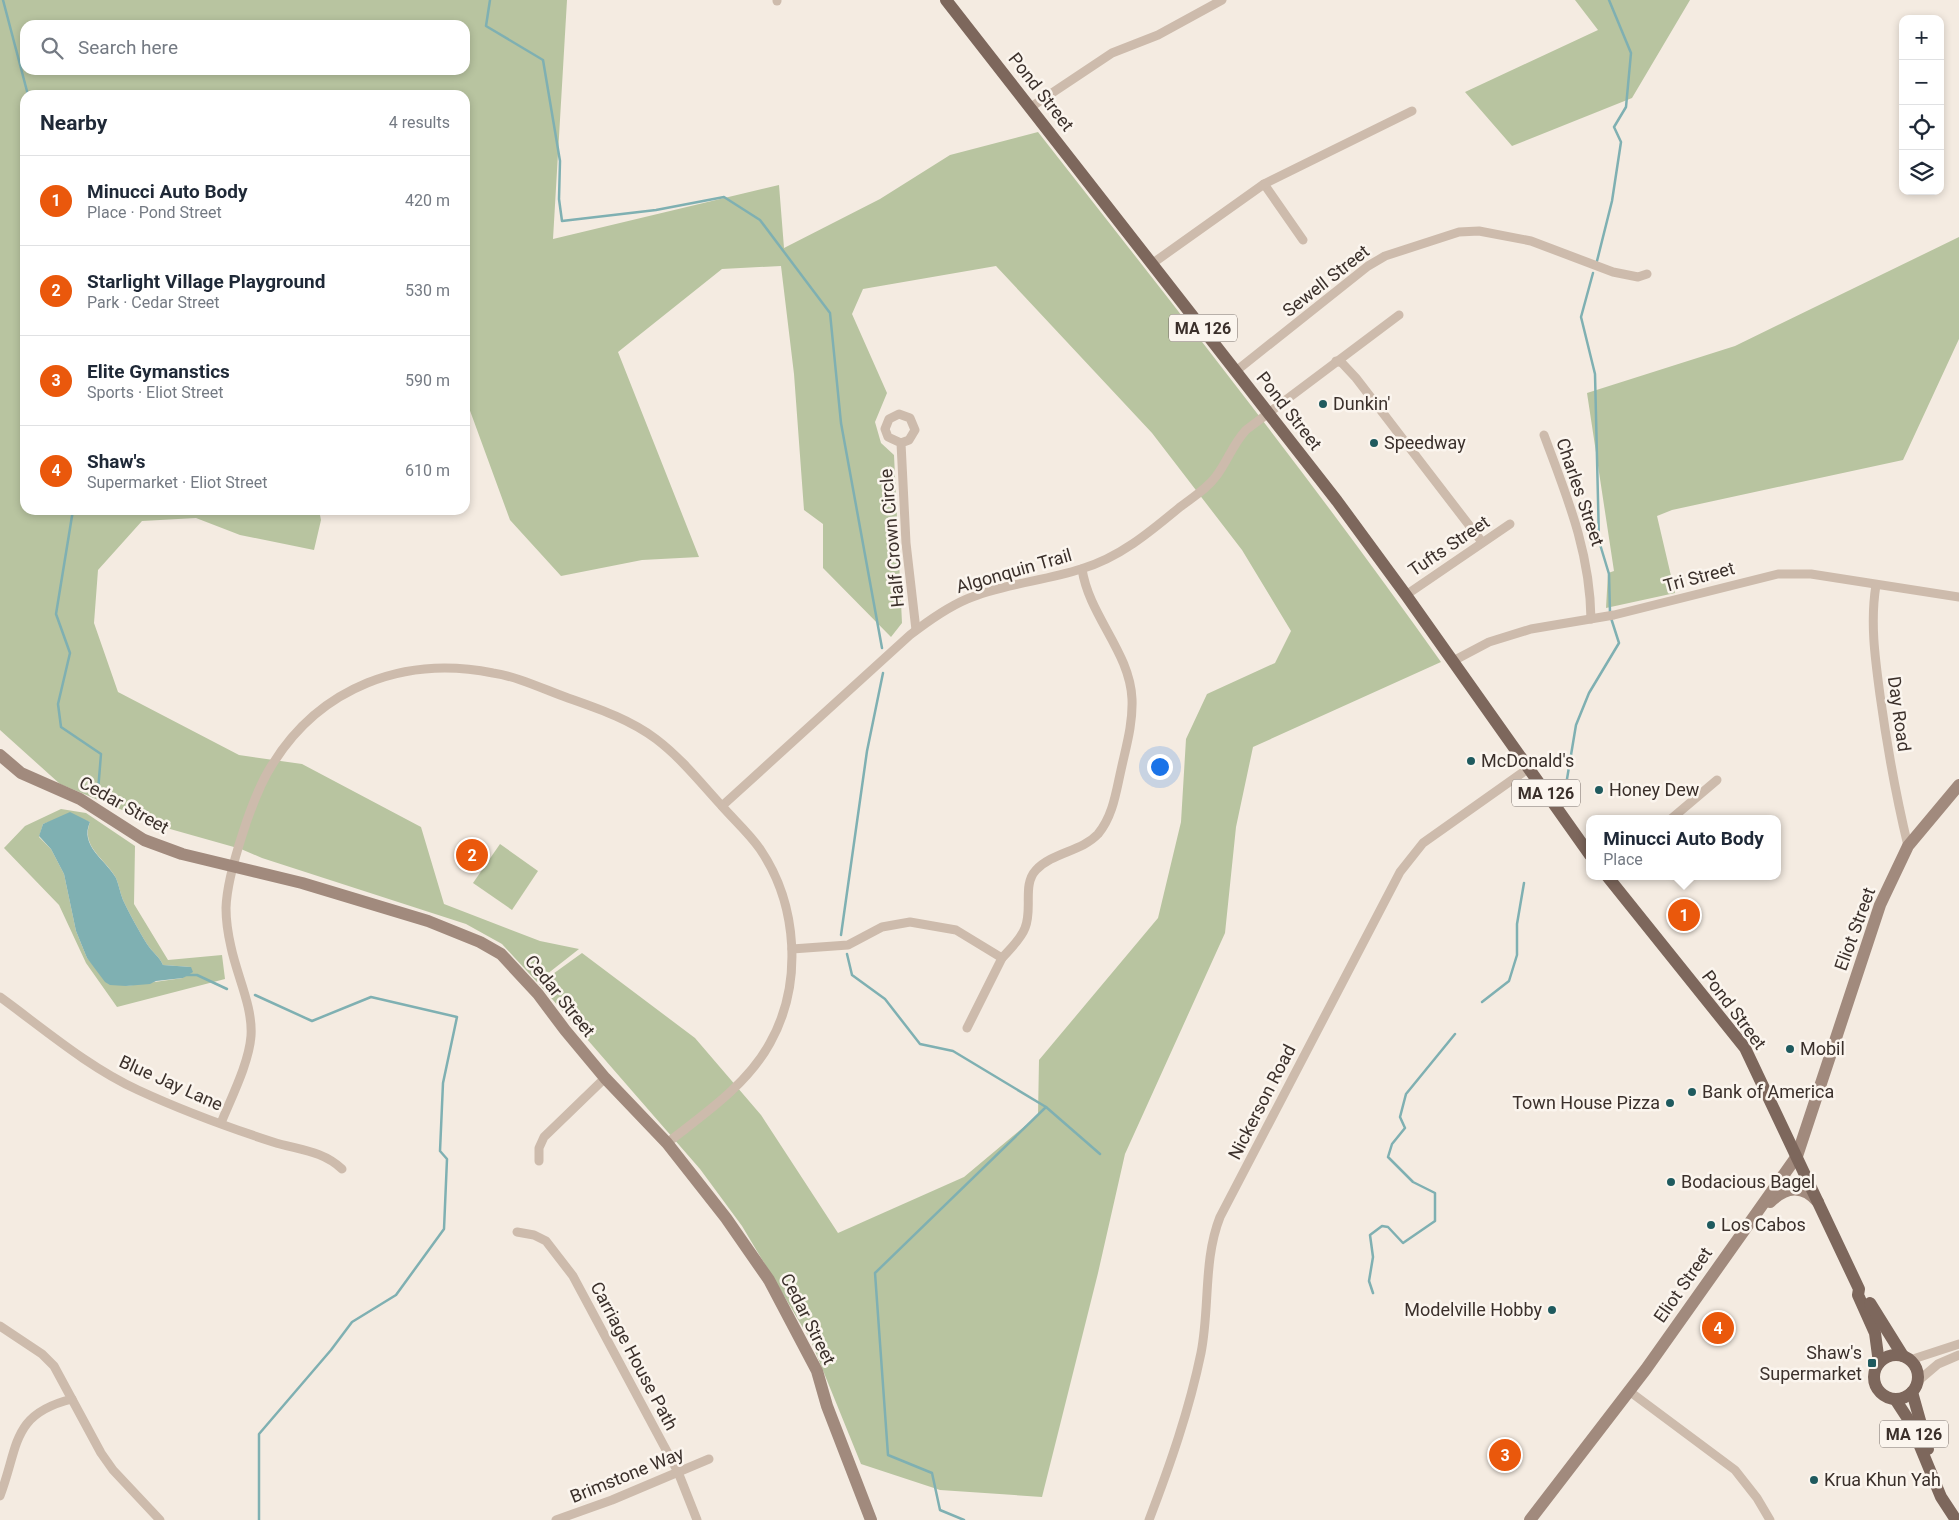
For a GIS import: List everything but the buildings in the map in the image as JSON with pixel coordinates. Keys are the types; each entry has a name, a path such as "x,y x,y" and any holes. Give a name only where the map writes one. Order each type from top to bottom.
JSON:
{"main road":[{"name":"Pond Street","path":"946,0 1153,263 1406,595 1586,849"},
{"name":"Pond Street","path":"1610,880 1745,1048 1859,1289 1864,1294 1885,1330 1906,1358"},
{"name":"Pond Street","path":"1859,1289 1858,1295 1875,1333 1879,1363"},
{"path":"1879,1363 1890,1356 1906,1358"},
{"name":"MA 126","path":"1906,1358 1916,1366 1915,1386 1931,1471"},
{"name":"MA 126","path":"1879,1363 1873,1376 1877,1389 1887,1398 1895,1399 1910,1422 1941,1496 1956,1520"},
{"path":"1895,1399 1905,1397 1915,1386"}],"street":[{"path":"1031,107 1112,53 1158,35 1222,0"},
{"path":"1153,263 1264,184 1412,111"},
{"path":"1264,184 1302,240"},
{"name":"Sewell Street","path":"1236,371 1368,266 1385,256 1459,232 1479,231 1531,241 1613,272 1638,277 1647,274"},
{"name":"Algonquin Trail","path":"722,806 916,630 936,615 968,598 1082,569 1115,554 1141,538 1206,487 1217,475 1234,443 1246,430 1399,315"},
{"path":"1336,361 1342,363 1356,378 1482,542"},
{"name":"Charles Street","path":"1544,435 1581,537 1590,588 1591,619"},
{"name":"Half Crown Circle","path":"901,443 906,543 916,630"},
{"name":"Tufts Street","path":"1406,595 1510,524"},
{"path":"967,1028 1002,958 1025,927 1030,907 1028,885 1036,870 1052,859 1089,842 1105,824 1114,803 1131,725 1132,698 1125,669 1086,591 1082,569"},
{"name":"Tri Street","path":"1453,661 1477,647 1531,629 1610,616 1778,574 1811,574 1959,597"},
{"name":"Day Road","path":"1876,584 1871,624 1878,684 1896,795 1908,846"},
{"path":"221,1124 249,1049 251,1034 246,1002 226,924 226,904 234,866 260,786 290,738 312,716 345,694 384,677 415,668 459,668 495,673 610,713 638,727 669,750 722,806 761,851 780,887 787,909 792,949 788,994 771,1042 741,1081 667,1143"},
{"name":"Cedar Street","path":"0,755 21,773 80,799 144,840 182,854 302,883 428,921 491,948 514,966 538,994 564,1030 605,1078 667,1143 726,1218 764,1273 804,1342 817,1371 826,1406 870,1520"},
{"name":"Nickerson Road","path":"1148,1520 1176,1451 1197,1369 1206,1310 1211,1246 1220,1217 1400,872 1423,843 1529,768"},
{"path":"1676,815 1717,780"},
{"name":"Eliot Street","path":"1530,1520 1628,1391 1797,1156 1880,905 1908,846 1959,785"},
{"path":"792,949 848,945 882,927 910,922 956,930 1002,958"},
{"name":"Blue Jay Lane","path":"0,997 114,1078 176,1107 221,1124 273,1142 321,1154 330,1158 342,1169"},
{"path":"539,1161 539,1148 544,1137 605,1078"},
{"path":"1758,1211 1779,1193 1790,1189 1804,1191 1818,1202"},
{"name":"Carriage House Path","path":"517,1232 534,1235 546,1241 573,1276 678,1472 697,1520"},
{"path":"0,1326 42,1354 54,1366 113,1470 160,1520"},
{"path":"1906,1358 1945,1350 1959,1344"},
{"path":"1945,1350 1955,1356"},
{"path":"1915,1386 1931,1369 1955,1356"},
{"path":"1628,1391 1735,1470 1757,1498 1770,1520"},
{"path":"0,1496 19,1434 29,1419 54,1404 72,1399"},
{"name":"Brimstone Way","path":"556,1520 709,1459"}],"green space":[{"path":"0,0 567,0 553,239 779,185 784,248 880,199 950,155 1038,132 1293,461 1393,594 1441,662 1253,747 1236,827 1225,933 1125,1154 1098,1273 1042,1497 940,1490 861,1464 811,1341 742,1226 700,1169 539,984 582,953 695,1038 761,1115 838,1233 964,1177 1038,1115 1039,1060 1158,918 1181,822 1186,739 1207,694 1275,663 1291,631 1242,550 1152,433 996,266 863,289 852,314 887,393 875,422 881,443 894,455 902,623 891,637 823,568 823,524 804,510 794,374 781,266 722,269 618,352 699,557 642,560 561,576 510,520 470,411 470,90 20,90 20,515 320,515 321,520 314,550 240,535 196,518 142,521 98,570 94,623 118,692 239,755 302,764 421,827 444,904 540,941 579,949 537,982 502,944 466,924 262,858 241,849 163,827 60,784 0,730"},
{"path":"1575,0 1690,0 1632,98 1512,146 1465,92 1598,30"},
{"path":"1959,237 1959,339 1903,460 1672,510 1657,516 1675,593 1606,608 1608,573 1614,571 1587,393 1735,346"},
{"path":"61,809 86,813 135,846 134,904 168,960 222,955 225,979 117,1007 86,963 59,905 4,848 25,826","holes":["68,815 90,822 88,839 91,846 116,878 123,900 144,939 163,965 191,967 183,978 126,986 96,968 87,958 76,931 64,874 51,849 39,837 43,824"]},
{"path":"472,842 483,849 472,867 461,860"},
{"path":"500,844 538,871 512,910 473,883"}],"water":[{"path":"70,812 90,822 88,838 91,846 112,871 125,905 149,947 163,965 191,967 193,972 183,978 156,981 150,984 126,986 110,985 105,982 87,958 76,931 64,874 51,849 39,836 43,824"}],"waterway":[{"path":"3,0 20,65"},
{"path":"490,0 486,26 543,60 560,161 559,199 562,221 656,210 724,197 760,220 830,313 841,423 882,648"},
{"path":"1597,261 1612,201 1621,142 1614,127 1626,107 1631,53 1609,0"},
{"path":"23,75 27,90"},
{"path":"1593,273 1581,317 1595,374 1599,541 1609,574 1610,613"},
{"path":"72,515 56,614 70,653 58,704 61,727 101,754 98,791"},
{"path":"1565,791 1576,725 1589,693 1619,643 1611,618"},
{"path":"841,935 867,751 883,673"},
{"path":"1482,1002 1509,981 1517,955 1517,924 1524,883"},
{"path":"847,954 852,975 885,999 920,1044 953,1051 1046,1107 1100,1154"},
{"path":"184,975 197,975 227,989"},
{"path":"255,995 312,1021 371,997 457,1017 443,1083 440,1151 447,1159 444,1229 396,1295 352,1322 331,1350 259,1434 259,1520"},
{"path":"1373,1293 1369,1281 1373,1257 1370,1235 1382,1226 1388,1227 1403,1243 1435,1221 1435,1193 1413,1182 1388,1157 1392,1144 1405,1128 1400,1117 1406,1094 1455,1034"},
{"path":"964,1520 940,1510 932,1473 888,1455 875,1273 1046,1107"}],"place":[{"name":"Dunkin'","path":"1323,404"},
{"name":"Speedway","path":"1374,443"},
{"name":"McDonald's","path":"1471,761"},
{"name":"Honey Dew","path":"1599,790"},
{"name":"Starlight Village Playground","path":"472,855"},
{"name":"Minucci Auto Body","path":"1684,915"},
{"name":"Mobil","path":"1790,1049"},
{"name":"Bank of America","path":"1692,1092"},
{"name":"Town House Pizza","path":"1670,1103"},
{"name":"Bodacious Bagel","path":"1671,1182"},
{"name":"Los Cabos","path":"1711,1225"},
{"name":"Modelville Hobby","path":"1552,1310"},
{"name":"Shaw's","path":"1718,1328"},
{"name":"Shaw's Supermarket","path":"1872,1363"},
{"name":"Elite Gymanstics","path":"1505,1455"},
{"name":"Krua Khun Yah","path":"1814,1480"}]}
